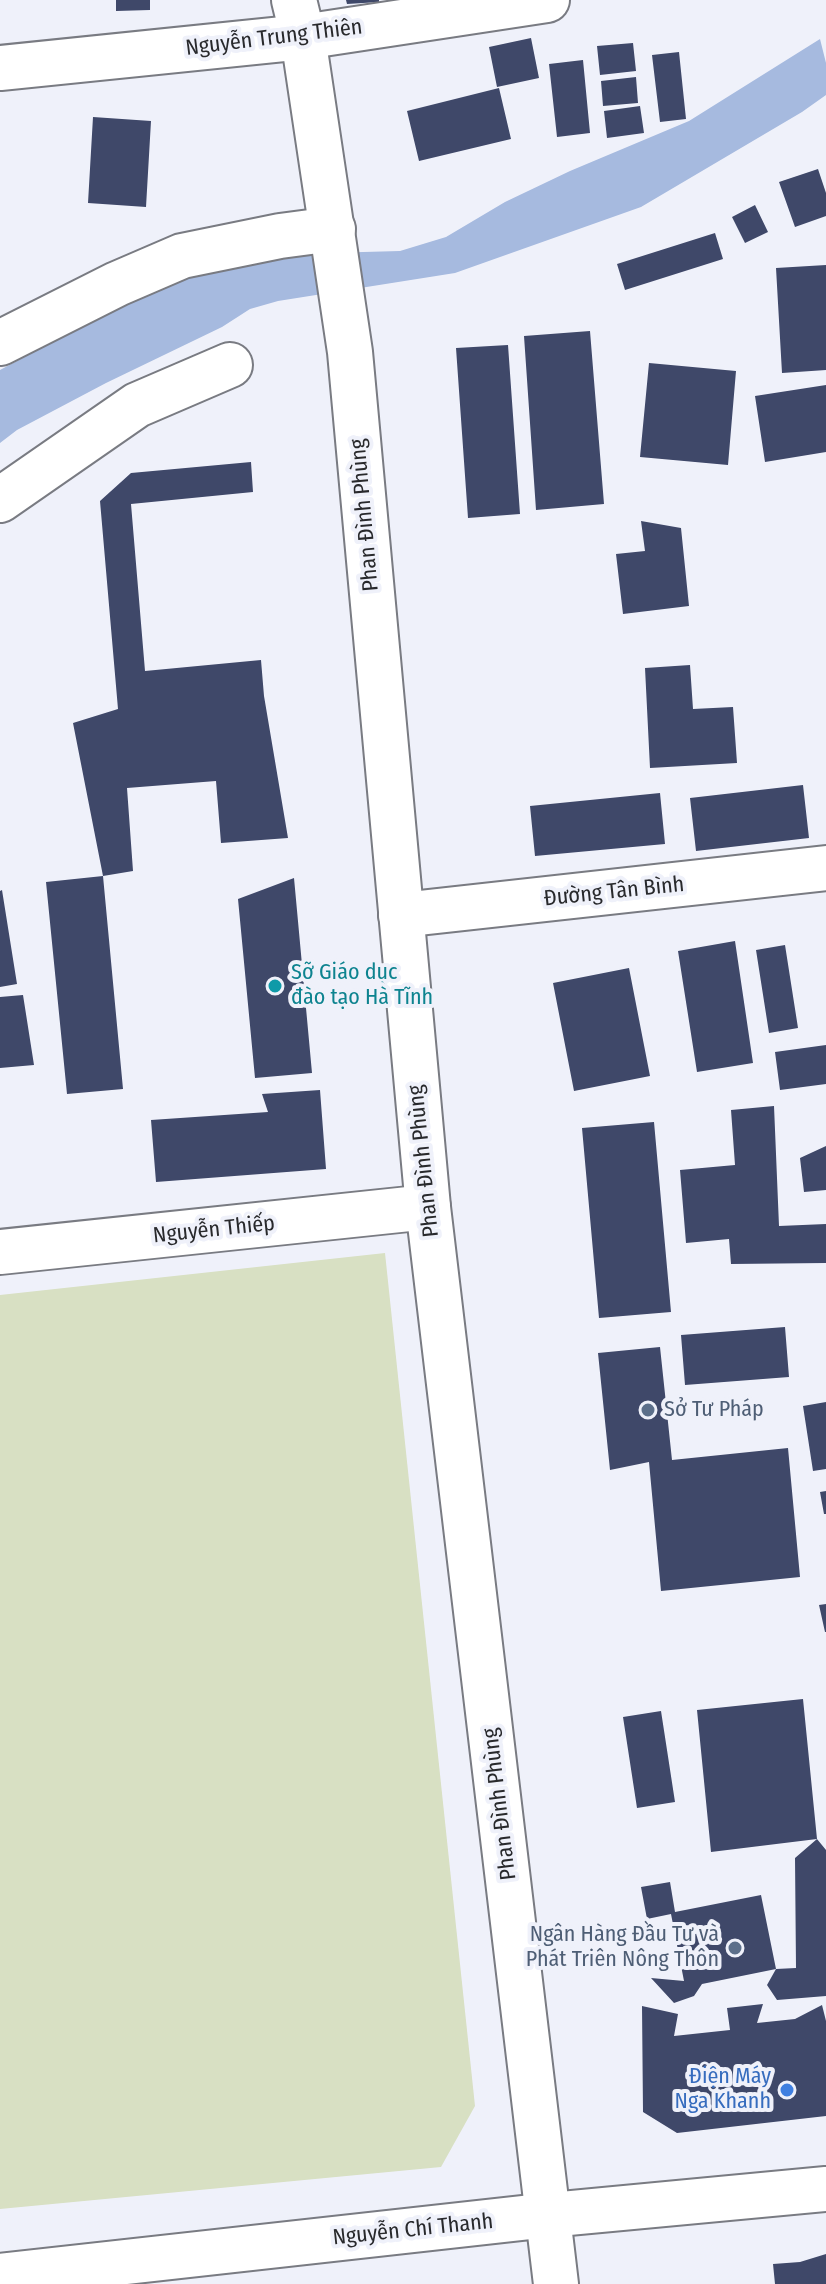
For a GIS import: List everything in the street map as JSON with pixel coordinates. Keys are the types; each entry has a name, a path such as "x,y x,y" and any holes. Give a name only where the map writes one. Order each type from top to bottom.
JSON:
{"main road":[{"name":"Nguyễn Trung Thiên","path":"0,68 299,18 547,0"},
{"name":"Phan Đình Phùng","path":"299,18 350,352 428,1207 556,2284"},
{"path":"0,343 117,284 182,256 280,236 334,236"},
{"path":"0,500 137,405 230,365"},
{"name":"Đường Tân Bình","path":"401,915 826,868"},
{"name":"Nguyễn Thiếp","path":"0,1252 428,1207"},
{"name":"Nguyễn Chí Thanh","path":"0,2276 549,2215 826,2189"}],"green space":[{"path":"385,1253 475,2106 441,2167 0,2209 0,1295"}],"water":[{"path":"820,39 826,63 826,95 641,207 455,273 278,301 250,309 222,327 17,430 0,443 0,370 203,262 253,255 400,251 446,237 505,202 689,121"}],"building":[{"path":"116,0 150,0 150,10 116,11"},
{"path":"346,0 379,0 379,2 347,4"},
{"path":"531,38 539,78 497,87 489,47"},
{"path":"633,43 636,71 600,75 597,46"},
{"path":"679,52 686,119 660,122 652,55"},
{"path":"583,60 590,133 557,137 549,64"},
{"path":"636,77 638,103 603,106 601,81"},
{"path":"499,88 511,139 419,161 407,111"},
{"path":"640,106 644,133 607,138 604,111"},
{"path":"93,117 151,121 146,207 88,203"},
{"path":"818,169 826,193 826,216 795,227 779,182"},
{"path":"755,205 768,232 745,243 732,217"},
{"path":"715,233 723,259 625,290 617,264"},
{"path":"826,265 826,370 782,373 776,268"},
{"path":"590,331 604,504 536,510 524,336"},
{"path":"508,345 520,514 468,518 456,348"},
{"path":"649,363 736,371 728,465 640,457"},
{"path":"826,385 826,452 765,462 755,396"},
{"path":"251,462 253,492 131,504 145,671 261,660 264,696 288,838 221,843 216,781 127,788 133,871 103,876 73,723 118,709 100,501 131,473"},
{"path":"641,521 681,528 689,606 623,614 616,554 645,551"},
{"path":"690,665 693,709 733,707 737,763 650,768 645,668"},
{"path":"803,785 809,838 696,851 690,798"},
{"path":"660,793 665,844 535,856 530,806"},
{"path":"103,876 123,1089 67,1094 46,882"},
{"name":"Sỡ Giáo dục đào tạo Hà Tĩnh","path":"294,878 312,1073 255,1078 238,899"},
{"path":"0,891 17,984 0,987"},
{"path":"735,941 753,1063 697,1072 678,951"},
{"path":"785,945 798,1028 769,1033 756,950"},
{"path":"629,968 650,1076 574,1091 553,983"},
{"path":"23,995 34,1065 0,1068 0,997"},
{"path":"826,1045 826,1084 780,1090 775,1052"},
{"path":"320,1090 326,1169 156,1182 151,1120 268,1112 262,1094"},
{"path":"774,1106 779,1226 826,1224 826,1263 731,1264 729,1239 686,1243 680,1170 735,1165 731,1110"},
{"path":"654,1122 671,1312 599,1318 582,1128"},
{"path":"826,1146 826,1190 804,1192 800,1158"},
{"path":"785,1327 789,1377 685,1385 681,1335"},
{"path":"660,1347 672,1460 788,1448 800,1577 661,1591 649,1462 610,1470 598,1353"},
{"path":"826,1402 826,1469 813,1471 803,1406"},
{"path":"826,1491 826,1514 824,1514 820,1492"},
{"path":"826,1604 826,1632 825,1632 819,1605"},
{"path":"803,1699 817,1839 711,1852 697,1710"},
{"path":"661,1711 675,1802 637,1808 623,1717"},
{"path":"817,1839 826,1850 826,1996 777,2000 767,1985 776,1969 796,1968 795,1858"},
{"path":"670,1882 675,1912 761,1895 776,1969 702,1984 694,1996 674,2003 651,1978 684,1981 671,1914 647,1919 641,1887"},
{"path":"763,2004 757,2023 795,2019 822,2005 826,2021 826,2116 677,2133 643,2112 642,2006 678,2014 674,2036 730,2030 727,2008"},
{"path":"826,2254 826,2284 775,2284 773,2264 800,2262"}],"place":[{"name":"Sỡ Giáo dục đào tạo Hà Tĩnh","path":"275,986"},
{"name":"Sở Tư Pháp","path":"648,1410"},
{"name":"Ngân Hàng Đầu Tư và Phát Triên Nông Thôn","path":"735,1948"},
{"name":"Điện Máy Nga Khanh","path":"787,2090"}]}
